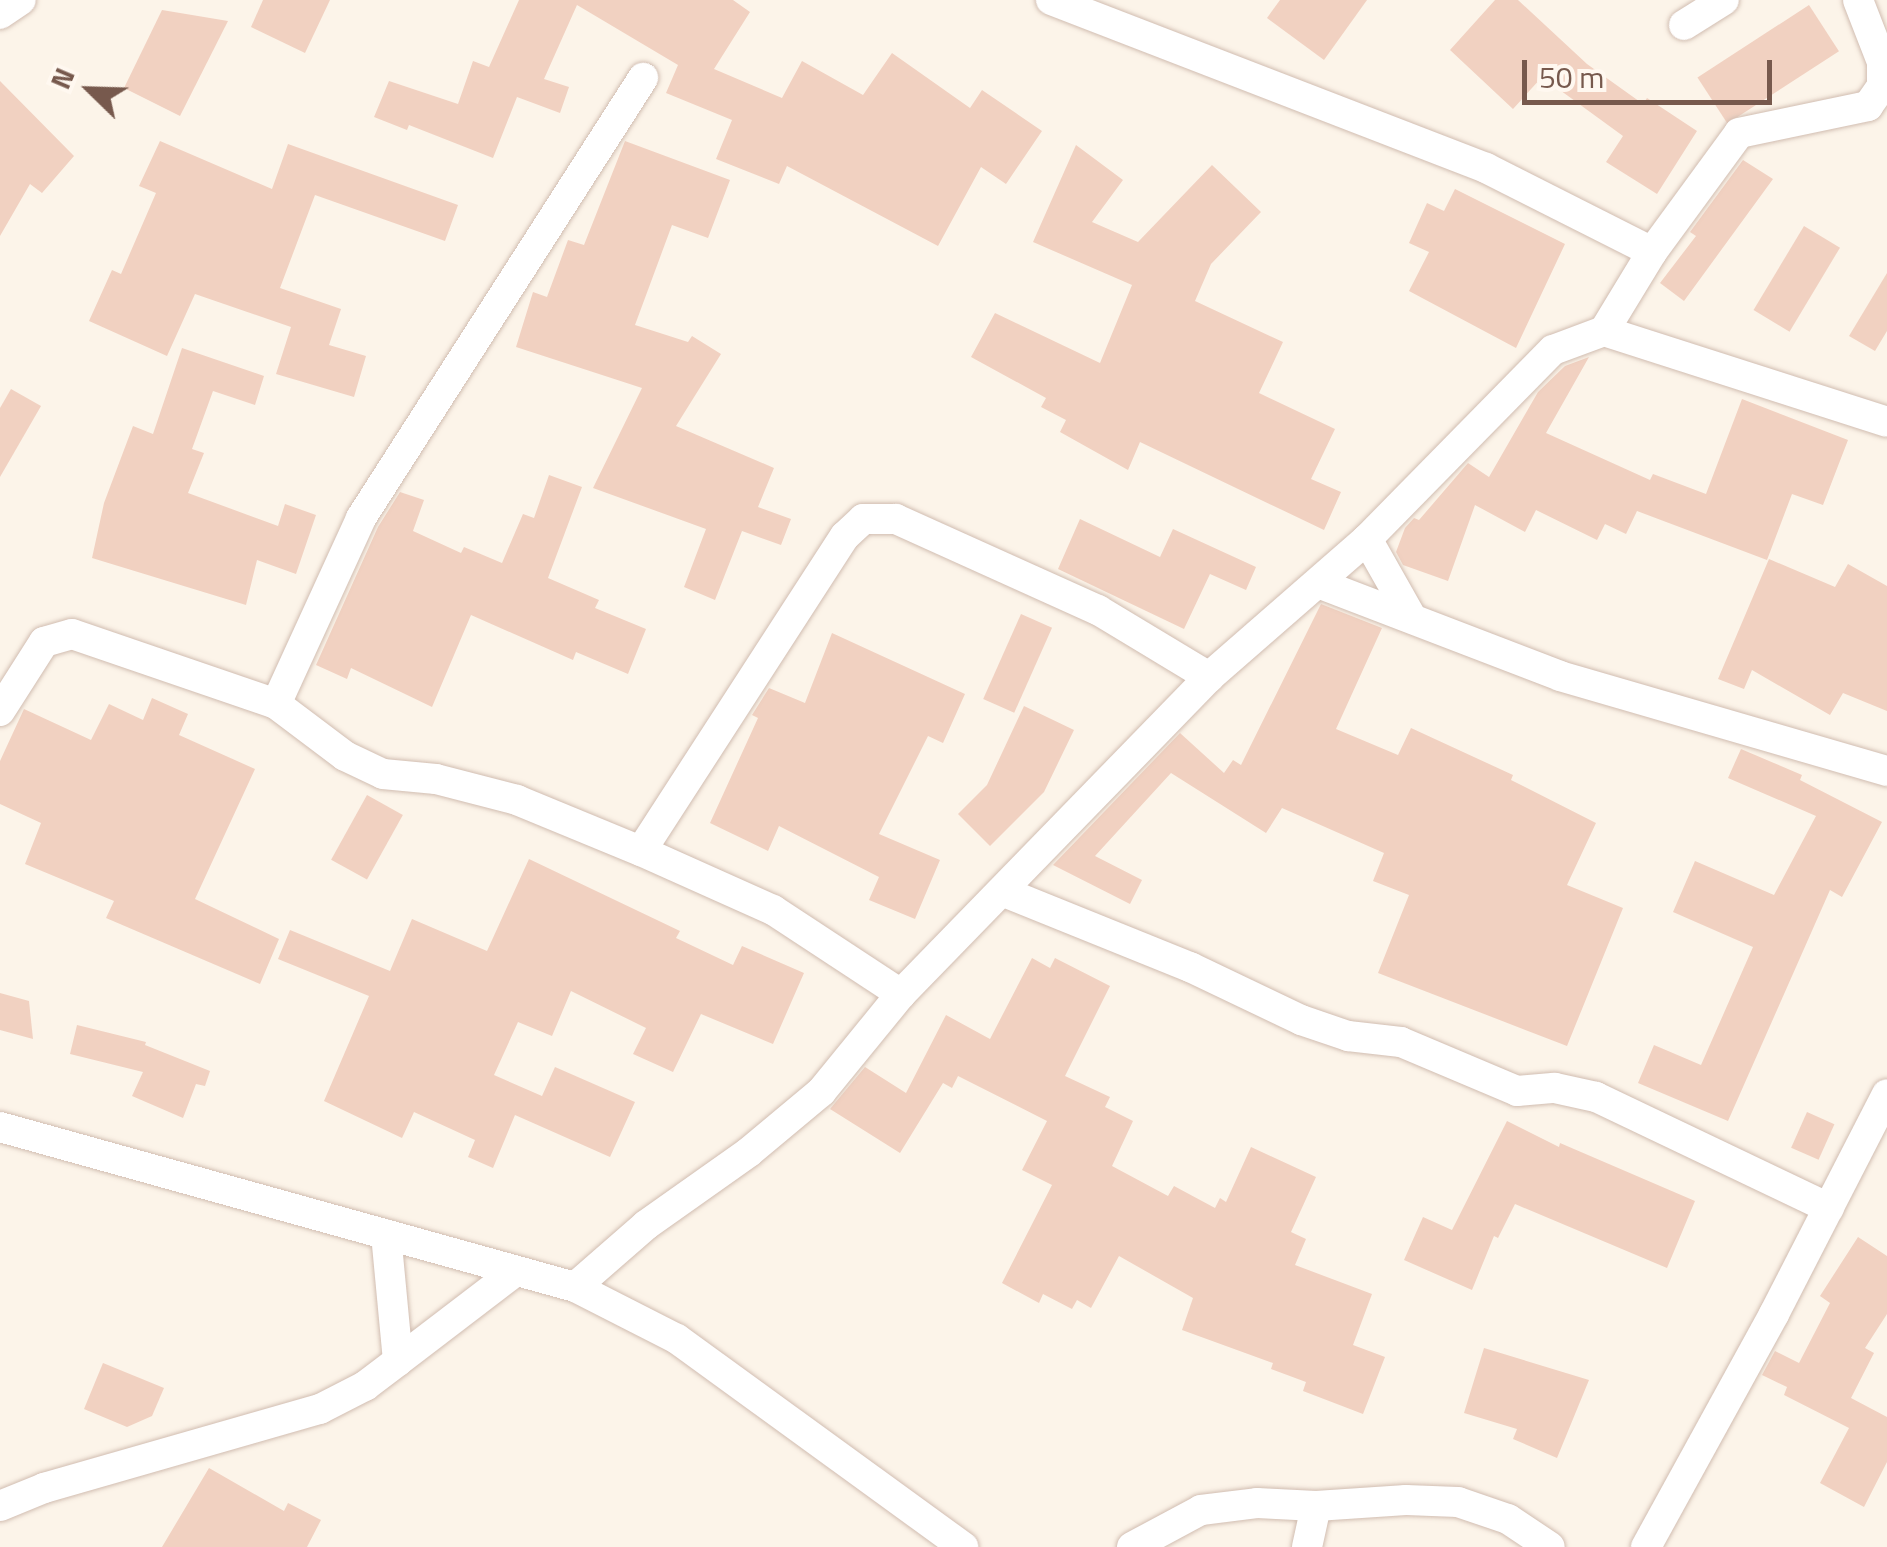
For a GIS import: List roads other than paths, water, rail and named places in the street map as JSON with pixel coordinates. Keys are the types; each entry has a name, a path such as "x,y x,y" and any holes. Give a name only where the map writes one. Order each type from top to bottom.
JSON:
{"street":[{"path":"0,14 20,0"},
{"path":"1051,0 1486,168 1652,252"},
{"path":"1684,25 1724,0"},
{"path":"1604,332 1652,252 1739,133 1868,106 1882,86 1882,62 1858,0"},
{"path":"276,704 361,518 643,78"},
{"path":"575,1286 646,1225 750,1152 821,1092 901,994 1209,677 1367,539 1553,350 1604,332 1887,422"},
{"path":"641,851 846,536 863,519 896,519 1082,602 1209,677"},
{"path":"1367,539 1410,615"},
{"path":"1318,583 1410,615 1560,676 1887,771"},
{"path":"0,711 44,642 72,634 276,704 345,756 383,774 436,779 517,800 641,851 772,910 901,994"},
{"path":"1004,892 1190,967 1300,1020 1348,1036 1401,1042 1517,1091 1555,1088 1596,1097 1829,1208"},
{"path":"1646,1547 1884,1111"},
{"path":"0,1127 513,1273 575,1286 677,1339 963,1547"},
{"path":"386,1235 398,1361"},
{"path":"0,1506 44,1488 320,1409 365,1386 513,1273"},
{"path":"1132,1547 1202,1510 1257,1504 1458,1502 1508,1519 1550,1547"},
{"path":"1307,1547 1316,1506"}]}
